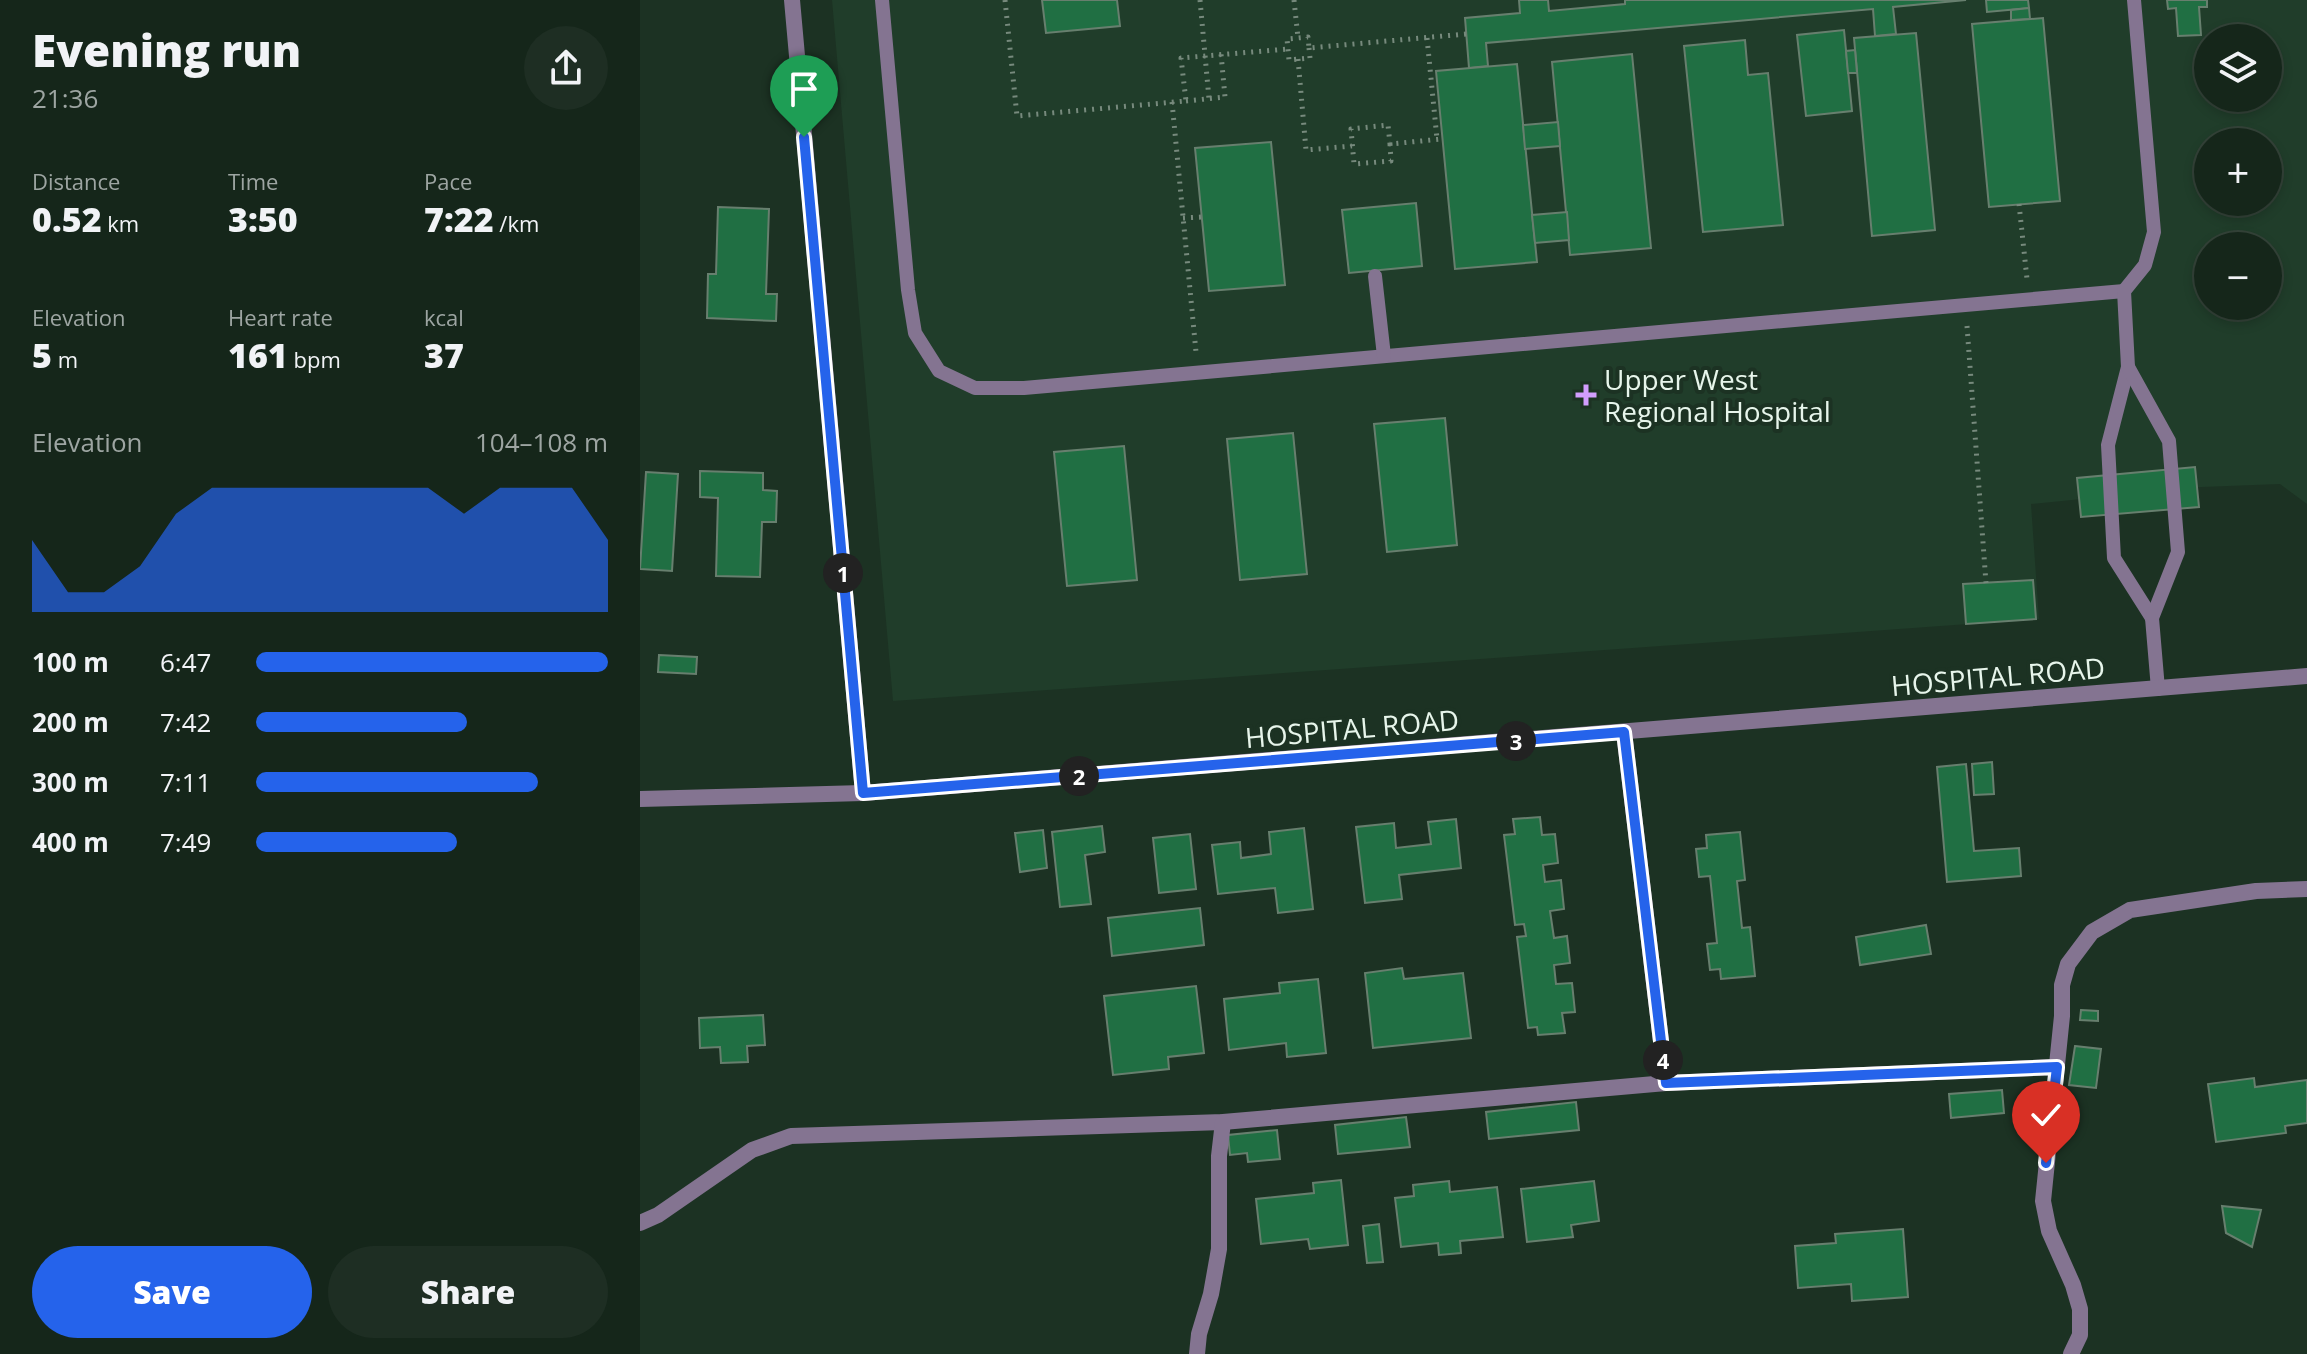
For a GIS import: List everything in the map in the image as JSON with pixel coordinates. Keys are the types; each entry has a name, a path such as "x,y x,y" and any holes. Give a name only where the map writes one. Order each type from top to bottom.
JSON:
{"street":[{"path":"792,0 863,793"},
{"name":"HOSPITAL ROAD","path":"640,799 863,793 2307,676"},
{"path":"1624,732 1666,1083"},
{"path":"2071,1354 2080,1335 2080,1309 2049,1231 2043,1201 2068,964 2092,932 2130,910 2256,891 2307,889"},
{"path":"640,1223 658,1215 752,1150 791,1136 1223,1122 1666,1083 2057,1067"},
{"path":"1197,1354 1219,1249 1219,1156 1223,1122"}],"lane":[{"path":"882,0 908,290 915,333 939,371 975,388 1024,388 2124,291"},
{"path":"2134,0 2154,232 2145,265 2124,291 2128,367 2108,445 2114,558 2152,618"},
{"path":"1375,276 1384,356"},
{"path":"2128,367 2169,441 2178,552 2152,618 2158,689"}],"path":[{"path":"1005,0 1017,116 1225,97 1221,54"},
{"path":"1200,0 1209,99"},
{"path":"1294,0 1298,38"},
{"path":"1309,48 1466,34"},
{"path":"1308,37 1309,48 1310,58 1289,60 1287,39 1308,37"},
{"path":"1390,144 1440,139 1427,38"},
{"path":"1186,101 1181,58 1288,49"},
{"path":"1298,59 1306,150 1352,146"},
{"path":"1172,102 1198,373"},
{"path":"1388,125 1390,144 1391,161 1354,164 1351,129 1388,125"},
{"path":"2019,204 2029,299"},
{"path":"1183,218 1202,217"},
{"path":"1965,305 1986,583"}],"shaded area":[{"name":"Upper West Regional Hospital","path":"832,0 2307,0 2307,504 2280,484 2202,487 2031,504 2039,619 893,701"}],"building":[{"path":"1042,0 1117,0 1120,26 1046,33"},
{"path":"1519,0 1548,0 1549,11 1625,4 1625,0 1966,0 1893,7 1896,34 1875,36 1873,9 1486,43 1488,66 1469,68 1465,18 1520,13"},
{"path":"1986,0 2028,0 2029,8 1987,12"},
{"path":"2167,0 2207,0 2207,7 2199,7 2200,24 2194,24 2194,35 2178,36 2176,8 2168,9"},
{"path":"2029,8 2030,19 2011,20 2011,10"},
{"path":"2043,18 2060,201 1989,207 1972,24"},
{"path":"1844,30 1852,111 1806,116 1797,35"},
{"path":"1916,33 1935,230 1872,236 1854,38"},
{"path":"1745,40 1748,75 1768,73 1783,225 1703,232 1684,46"},
{"path":"1855,50 1857,73 1848,73 1846,51"},
{"path":"1632,54 1651,248 1570,255 1552,62"},
{"path":"1517,64 1537,262 1455,269 1436,71"},
{"path":"1558,122 1560,146 1525,149 1523,125"},
{"path":"1271,142 1285,285 1209,291 1195,148"},
{"path":"1416,203 1422,266 1349,273 1342,210"},
{"path":"718,207 769,209 766,294 777,294 776,321 707,318 708,274 716,274"},
{"path":"1567,212 1569,240 1535,243 1532,215"},
{"path":"1445,418 1457,545 1387,552 1374,424"},
{"path":"1293,433 1307,574 1240,580 1227,439"},
{"path":"1124,446 1137,580 1067,586 1054,452"},
{"path":"2195,467 2199,507 2081,517 2077,478"},
{"path":"700,471 763,473 763,490 777,491 776,522 762,522 760,577 716,576 718,498 700,497"},
{"path":"646,472 678,474 672,571 640,569"},
{"path":"2033,580 2036,619 1966,624 1963,584"},
{"path":"659,655 697,657 696,674 658,672"},
{"path":"1992,762 1994,794 1974,795 1972,764"},
{"path":"1966,764 1974,851 2019,848 2021,876 1947,882 1937,767"},
{"path":"1540,817 1542,835 1555,834 1558,863 1543,865 1545,882 1561,880 1564,909 1550,911 1554,938 1567,936 1570,963 1554,965 1556,984 1572,983 1575,1012 1562,1013 1565,1033 1538,1035 1537,1027 1528,1028 1517,937 1526,936 1524,924 1515,925 1504,835 1515,834 1513,819"},
{"path":"1456,819 1461,868 1399,875 1402,899 1365,903 1356,827 1394,823 1396,848 1431,844 1428,822"},
{"path":"1102,826 1105,852 1085,855 1091,904 1060,907 1052,832"},
{"path":"1304,828 1313,909 1278,913 1275,888 1218,894 1212,845 1240,842 1241,858 1271,854 1269,832"},
{"path":"1043,830 1047,868 1020,872 1015,833"},
{"path":"1740,832 1745,880 1737,881 1742,928 1750,927 1755,976 1721,979 1720,969 1710,970 1707,944 1717,943 1710,876 1699,877 1696,849 1707,848 1706,835"},
{"path":"1190,834 1196,889 1159,893 1153,838"},
{"path":"1200,908 1204,945 1112,956 1108,918"},
{"path":"1926,925 1931,954 1860,965 1856,937"},
{"path":"1402,968 1404,979 1463,973 1471,1038 1373,1048 1365,973"},
{"path":"1318,979 1326,1053 1287,1057 1286,1043 1229,1050 1224,999 1280,993 1279,983"},
{"path":"1196,986 1204,1053 1168,1057 1169,1069 1113,1075 1104,996"},
{"path":"2081,1010 2098,1011 2098,1021 2080,1020"},
{"path":"763,1015 765,1045 747,1046 748,1062 721,1063 720,1047 700,1048 699,1018"},
{"path":"2075,1046 2101,1049 2096,1088 2069,1085"},
{"path":"2254,1078 2255,1087 2307,1080 2307,1123 2285,1126 2286,1133 2216,1142 2208,1084"},
{"path":"2002,1090 2004,1113 1951,1118 1949,1094"},
{"path":"1576,1102 1579,1130 1489,1139 1486,1112"},
{"path":"1406,1117 1410,1147 1338,1154 1335,1125"},
{"path":"1277,1130 1280,1159 1248,1162 1247,1153 1230,1155 1228,1135"},
{"path":"1341,1180 1348,1245 1310,1249 1308,1239 1261,1244 1256,1199 1314,1193 1313,1183"},
{"path":"1449,1181 1450,1192 1497,1187 1503,1237 1460,1241 1461,1253 1439,1255 1438,1243 1401,1247 1395,1198 1414,1196 1413,1185"},
{"path":"1594,1181 1599,1221 1571,1225 1573,1237 1527,1242 1521,1189"},
{"path":"2222,1206 2261,1210 2252,1247 2226,1233"},
{"path":"1379,1224 1383,1262 1367,1263 1363,1226"},
{"path":"1903,1229 1908,1297 1852,1301 1851,1284 1798,1288 1795,1246 1836,1243 1835,1234"}],"place":[{"name":"Upper West Regional Hospital","path":"1586,395"}],"route":[{"path":"804,137 863,793 1624,732 1666,1083 2057,1067 2046,1163"}]}
